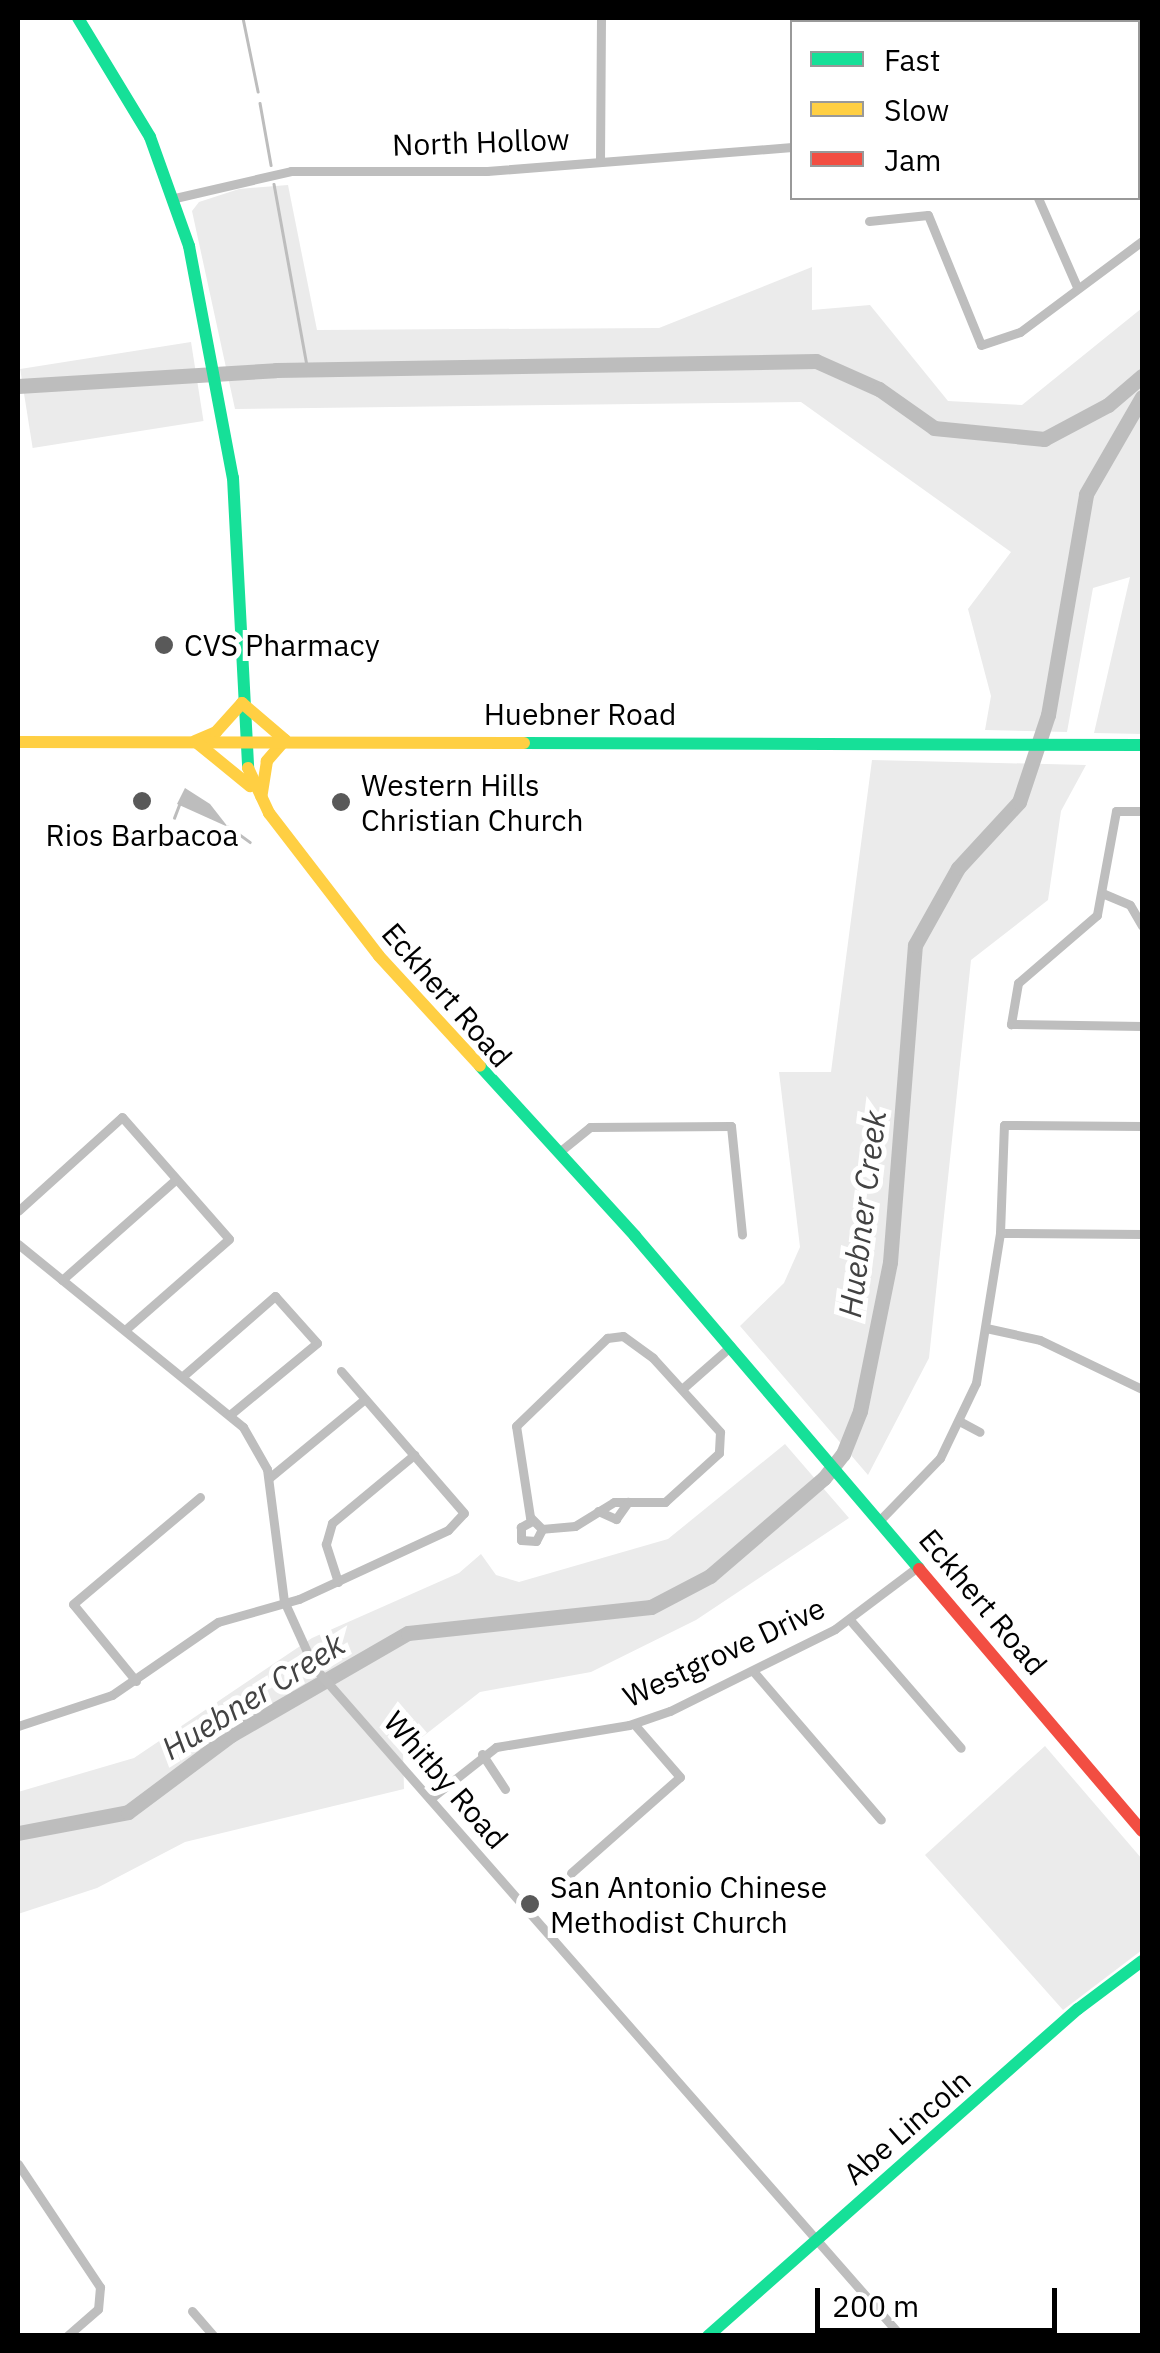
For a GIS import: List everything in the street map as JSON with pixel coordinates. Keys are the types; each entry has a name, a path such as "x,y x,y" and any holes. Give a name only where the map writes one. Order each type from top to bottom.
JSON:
{"main road":[{"name":"Eckhert Road","path":"78,18 135,107 175,198 220,408 240,565 242,740 261,800 335,904 730,1346 1142,1831"},
{"path":"196,741 216,732 242,704 286,740 267,761 261,800"},
{"path":"196,741 227,762 261,800"},
{"name":"Huebner Road","path":"18,742 1142,745"},
{"name":"Abe Lincoln","path":"708,2336 1078,2009 1142,1962"}],"street":[{"path":"600,161 601,18"},
{"name":"North Hollow","path":"175,198 290,171 488,171 790,147"},
{"path":"1039,200 1077,288"},
{"path":"869,220 928,215 982,345 1020,332 1142,241"},
{"path":"1142,812 1116,811 1102,893 1090,926 1018,983 1010,1024 1142,1026"},
{"path":"1102,893 1130,905 1142,926"},
{"path":"18,1211 122,1118 229,1239 125,1330"},
{"path":"880,1520 926,1475 962,1422 986,1328 1000,1233 1004,1125 1142,1126"},
{"path":"558,1153 590,1127 731,1126 742,1234"},
{"path":"62,1280 176,1179"},
{"path":"1000,1233 1142,1234"},
{"name":"Whitby Road","path":"18,1244 231,1414 257,1447 269,1478 284,1600 306,1654 346,1705 901,2336"},
{"path":"183,1376 275,1296 316,1343 231,1414"},
{"path":"986,1328 1040,1340 1142,1388"},
{"path":"617,1335 644,1350 720,1432 719,1453 666,1502 628,1502 598,1511 569,1528 542,1529 532,1521 514,1435 533,1402 617,1335"},
{"path":"682,1389 730,1346"},
{"path":"18,1726 89,1704 136,1681 218,1622 338,1582 441,1536 464,1513 341,1371"},
{"path":"269,1478 365,1399"},
{"path":"962,1422 980,1432"},
{"path":"338,1582 326,1544 332,1523 414,1454"},
{"path":"136,1681 73,1604 200,1497"},
{"path":"598,1511 616,1519 628,1502"},
{"path":"532,1521 521,1527 522,1540 536,1541 542,1529"},
{"name":"Westgrove Drive","path":"430,1799 482,1754 634,1724 753,1671 850,1620 919,1566"},
{"path":"850,1620 961,1748"},
{"path":"753,1671 881,1820"},
{"path":"571,1872 680,1777 634,1724"},
{"path":"482,1754 505,1788"},
{"path":"18,2164 98,2283 100,2302 67,2336"},
{"path":"192,2311 214,2336"}],"shaded area":[{"path":"288,185 317,330 659,328 812,267 812,310 870,305 948,401 1022,405 1142,308 1142,734 1094,733 1130,577 1093,588 1067,732 985,730 991,696 968,609 1011,552 801,402 235,409 192,211 199,202 239,189"},
{"path":"191,342 204,421 33,448 20,369"},
{"path":"872,760 1086,765 1061,811 1048,900 971,960 929,1358 868,1475 740,1326 784,1283 800,1247 779,1072 831,1072"},
{"path":"185,788 210,804 228,827 177,804"},
{"path":"785,1444 849,1518 696,1620 591,1672 480,1692 403,1752 404,1789 185,1842 97,1888 18,1914 18,1792 134,1758 312,1638 459,1573 481,1554 496,1575 519,1582 668,1539"},
{"path":"1045,1746 1142,1859 1142,1950 1063,2010 925,1855"}],"waterway":[{"path":"243,18 258,91"},
{"path":"260,103 271,165"},
{"path":"274,184 308,371"},
{"path":"18,386 276,370 816,361 879,389 934,428 1044,439 1108,405 1142,376"},
{"name":"Huebner Creek","path":"18,1833 128,1812 231,1735 408,1633 651,1607 710,1576 824,1478 843,1454 860,1411 890,1262 915,945 958,868 1019,802 1048,715 1086,494 1142,397"},
{"path":"174,818 179,805"},
{"path":"228,826 250,842"}],"traffic: fast":[{"path":"78,18 150,137 189,246 233,478 248,768"},
{"path":"524,743 1142,745"},
{"path":"480,1066 635,1236 919,1569"},
{"path":"708,2336 1078,2009 1142,1961"}],"traffic: slow":[{"path":"195,741 216,732 242,703 285,740 267,761 261,797"},
{"path":"18,742 524,743"},
{"path":"196,742 250,786"},
{"path":"248,768 269,813 379,956 480,1066"}],"traffic: jam":[{"path":"919,1569 1142,1831"}],"place":[{"name":"CVS Pharmacy","path":"164,645"},
{"name":"Rios Barbacoa","path":"142,801"},
{"name":"Western Hills Christian Church","path":"341,802"},
{"name":"San Antonio Chinese Methodist Church","path":"530,1904"}]}
